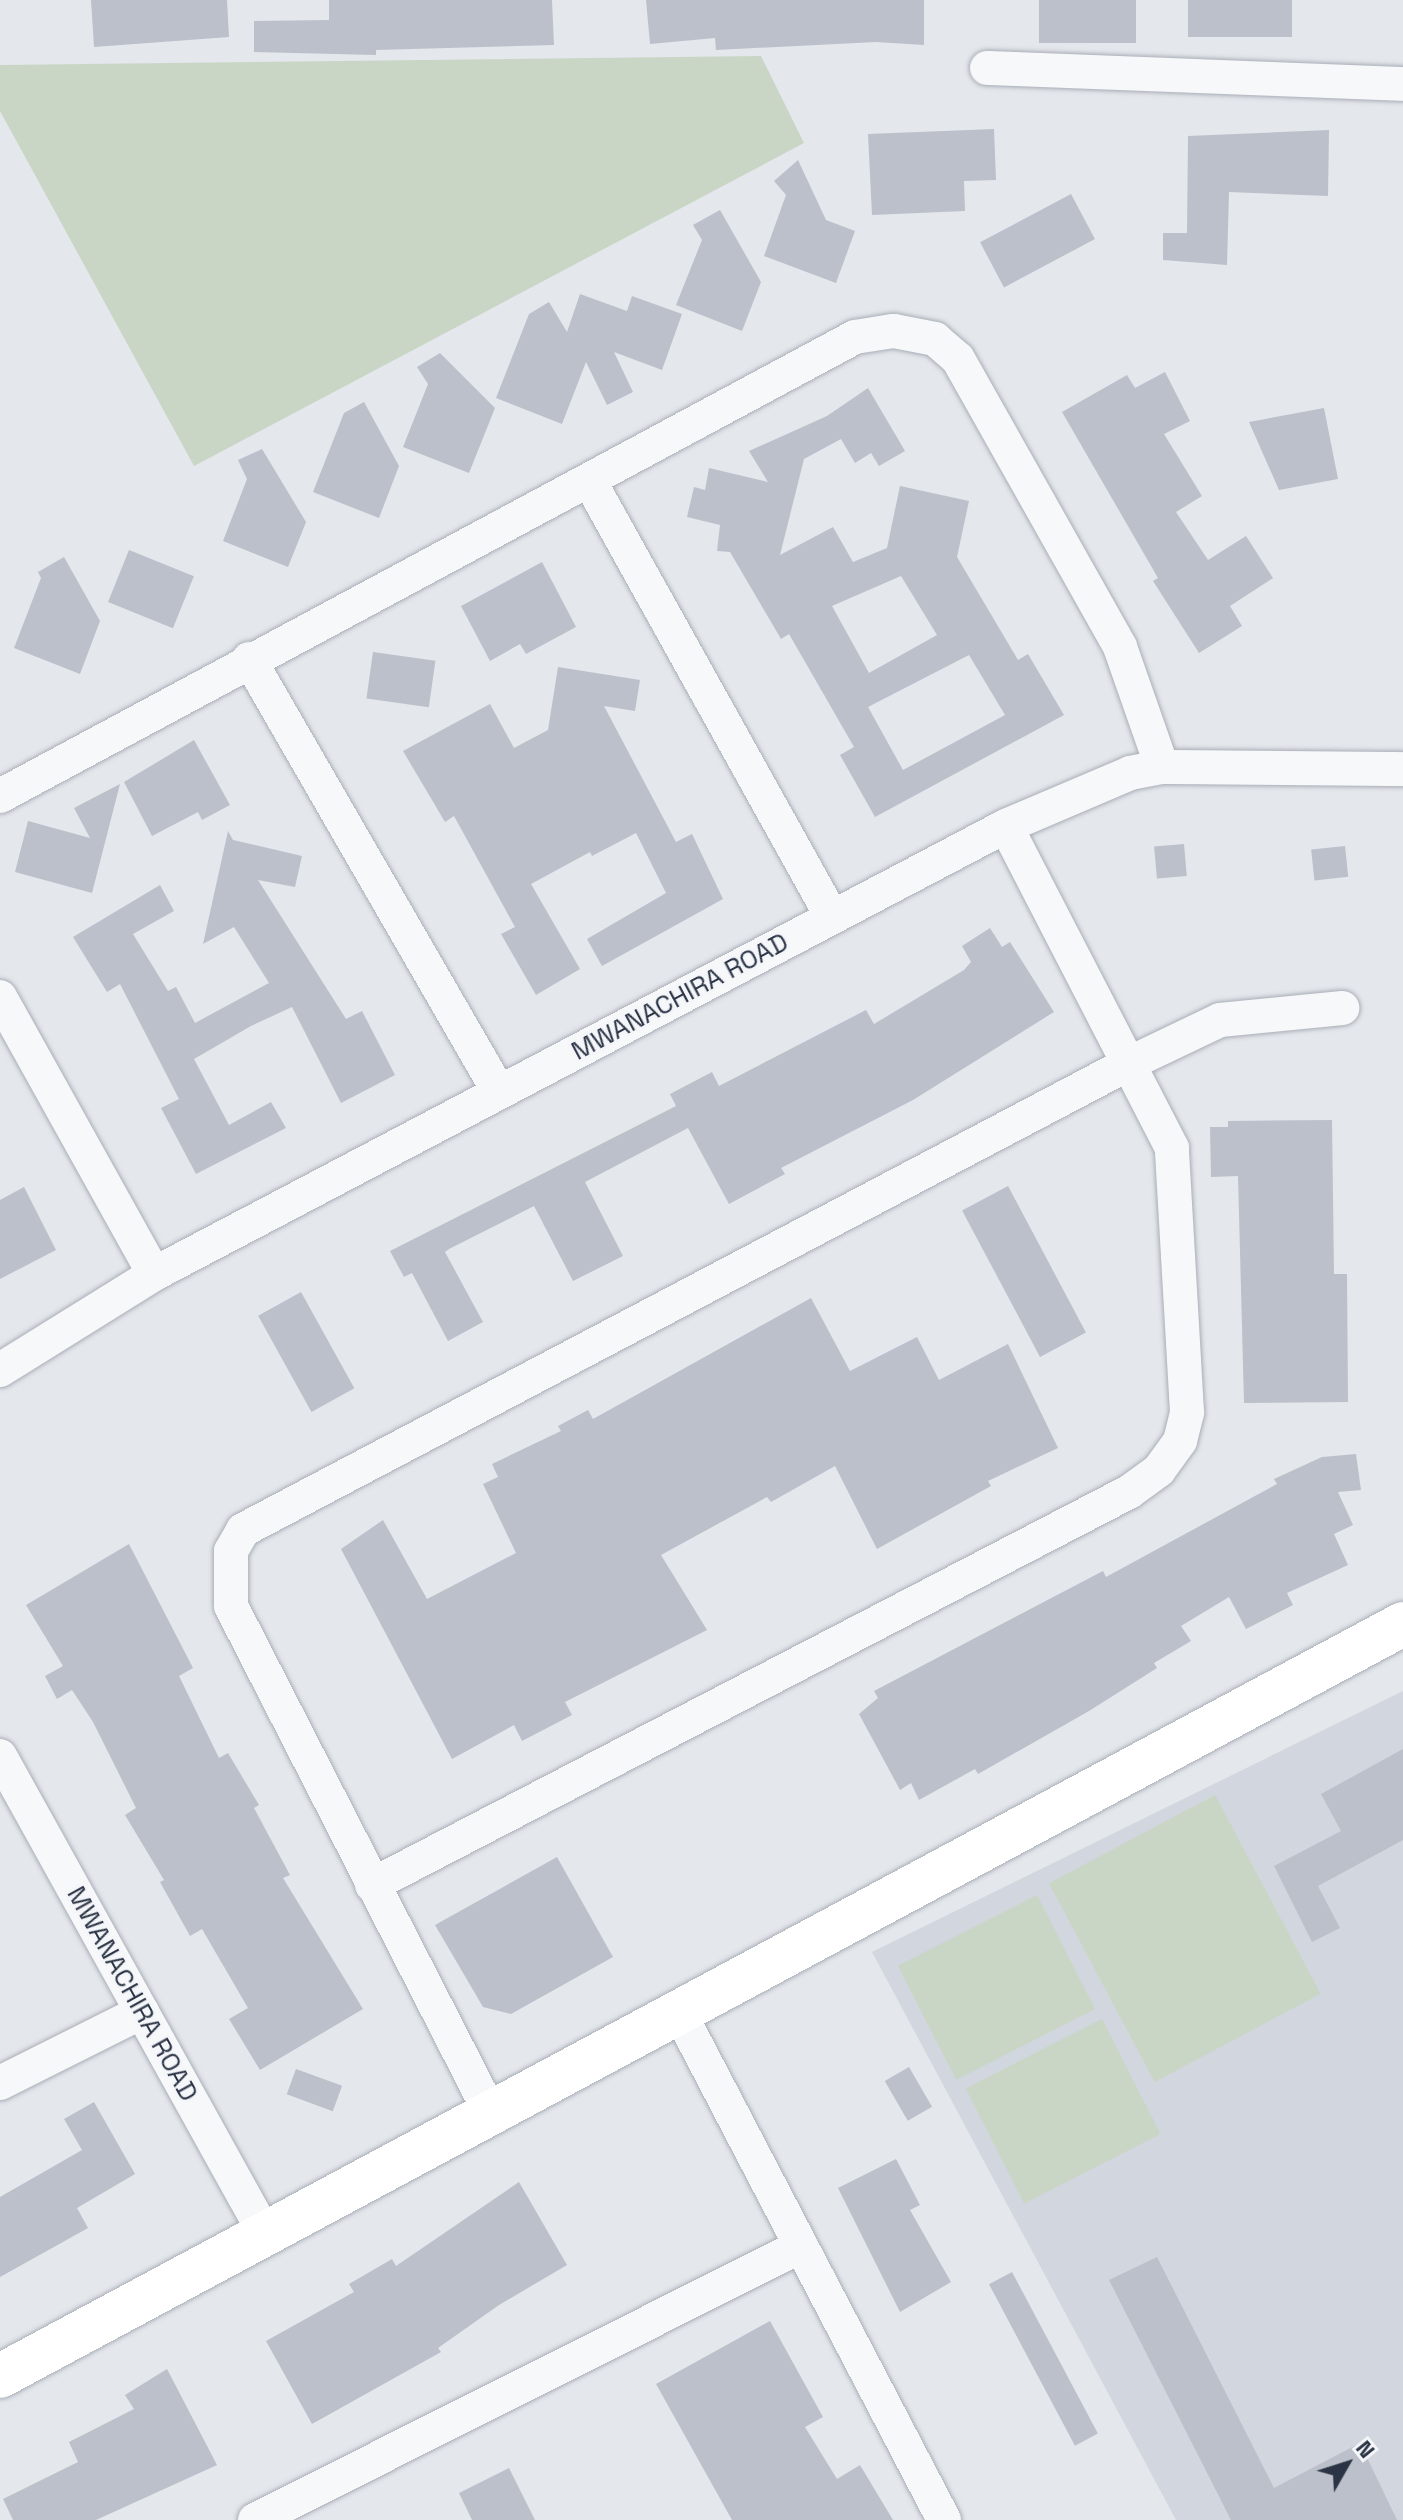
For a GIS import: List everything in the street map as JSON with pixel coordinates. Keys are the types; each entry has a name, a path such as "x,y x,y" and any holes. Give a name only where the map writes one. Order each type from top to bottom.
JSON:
{"street":[{"path":"987,68 1403,84"},
{"path":"0,796 249,659 590,482 855,337 894,331 935,339 958,359 1120,647 1162,767"},
{"path":"590,482 832,916"},
{"path":"249,659 499,1092"},
{"name":"MWANACHIRA ROAD","path":"0,1370 154,1274 1006,826 1130,773 1162,767 1403,769"},
{"path":"372,1885 1129,1492 1159,1470 1180,1441 1187,1412 1177,1180 1172,1148 1006,826"},
{"path":"0,997 154,1274"},
{"path":"490,2112 231,1606 231,1551 243,1530 1130,1063 1220,1020 1342,1008"},
{"path":"0,2376 1403,1624"},
{"name":"MWANACHIRA ROAD","path":"0,1756 264,2232"},
{"path":"678,2010 944,2520"},
{"path":"0,2083 142,2012"},
{"path":"255,2520 801,2246"}],"shaded area":[{"path":"1403,1691 1403,2520 1176,2520 872,1952"}],"green space":[{"path":"761,56 804,143 194,466 0,111 0,65"},
{"path":"1215,1795 1321,1994 1155,2082 1049,1883"},
{"path":"1037,1895 1095,2009 956,2080 898,1966"},
{"path":"1102,2019 1161,2134 1024,2203 966,2088"}],"building":[{"path":"91,0 227,0 229,37 94,47"},
{"path":"329,0 552,0 554,45 376,50 376,55 254,52 254,21 329,20"},
{"path":"646,0 924,0 924,45 876,42 716,50 715,38 650,44"},
{"path":"1039,0 1136,0 1136,43 1039,43"},
{"path":"1188,0 1292,0 1292,37 1188,37"},
{"path":"994,129 996,180 964,181 965,211 872,215 868,134"},
{"path":"1329,130 1328,196 1229,192 1227,265 1163,260 1163,233 1187,233 1188,136"},
{"path":"798,160 826,220 855,231 836,283 764,256 786,195 774,181"},
{"path":"1071,194 1095,239 1004,287 980,242"},
{"path":"720,210 761,282 742,331 676,305 702,240 693,225"},
{"path":"580,294 627,311 632,296 682,314 662,370 614,352 633,392 607,405 586,362 562,424 496,398 529,314 549,302 567,332"},
{"path":"440,353 495,408 469,473 403,447 428,384 417,367"},
{"path":"1165,372 1190,421 1164,434 1202,496 1176,512 1208,560 1246,536 1273,578 1230,606 1242,626 1199,653 1153,581 1158,578 1062,412 1127,375 1135,388"},
{"path":"868,388 905,451 879,466 871,453 855,463 841,439 804,459 780,555 833,527 853,562 887,548 900,486 969,501 957,557 1018,660 1028,654 1064,715 875,817 840,755 854,747 789,634 781,639 730,552 717,551 720,525 687,517 694,487 705,490 709,468 768,482 749,451 827,416","holes":["901,576 937,635 869,673 832,606","969,655 1005,715 903,770 868,707"]},
{"path":"364,402 399,466 379,518 313,492 344,413"},
{"path":"1324,408 1338,479 1279,490 1249,422"},
{"path":"262,449 306,522 288,567 223,541 247,479 238,460"},
{"path":"129,550 194,576 173,628 108,602"},
{"path":"64,557 100,621 80,674 14,648 41,578 38,572"},
{"path":"542,562 576,627 526,654 520,644 490,661 461,606"},
{"path":"373,652 435,661 429,707 366,699"},
{"path":"558,667 640,680 635,711 604,706 676,842 692,834 723,899 602,966 587,939 666,893 636,833 592,856 590,852 531,884 580,969 536,995 501,934 515,927 454,816 445,822 403,751 490,704 514,748 548,730"},
{"path":"194,740 230,805 202,820 198,812 152,836 124,782"},
{"path":"120,784 92,893 15,872 28,821 90,838 74,808"},
{"path":"228,831 233,840 302,856 295,887 258,880 346,1019 362,1011 395,1075 341,1103 292,1007 251,1026 194,1059 229,1125 271,1102 286,1128 196,1174 161,1108 179,1099 120,984 107,992 73,937 160,885 174,911 133,934 168,991 176,987 195,1023 269,983 234,927 203,944"},
{"path":"1184,844 1187,876 1157,878 1154,847"},
{"path":"1345,846 1348,877 1314,880 1311,850"},
{"path":"990,928 1002,947 1010,942 1054,1012 913,1100 781,1168 785,1174 729,1204 688,1128 585,1182 623,1256 573,1281 534,1206 449,1249 445,1252 483,1322 448,1341 412,1273 404,1277 390,1251 676,1106 670,1094 712,1072 719,1086 866,1010 874,1024 964,970 971,962 962,946"},
{"path":"1332,1120 1334,1274 1347,1274 1348,1402 1244,1403 1238,1176 1211,1177 1210,1127 1228,1127 1228,1121"},
{"path":"1008,1186 1086,1333 1040,1357 962,1210"},
{"path":"24,1187 56,1250 0,1279 0,1200"},
{"path":"301,1292 354,1388 311,1412 258,1316"},
{"path":"811,1298 850,1371 917,1337 939,1380 1008,1344 1058,1448 988,1481 991,1486 877,1549 835,1466 771,1502 767,1497 661,1555 707,1630 565,1702 572,1715 522,1741 514,1725 452,1759 341,1549 383,1520 427,1599 516,1553 483,1484 498,1477 492,1464 561,1431 558,1426 588,1410 593,1419"},
{"path":"1356,1454 1361,1490 1338,1492 1353,1525 1334,1534 1348,1565 1287,1593 1293,1605 1246,1629 1229,1597 1181,1626 1191,1641 1154,1663 1157,1668 1089,1711 978,1774 975,1769 919,1800 911,1783 900,1790 859,1714 878,1698 874,1691 1103,1571 1106,1577 1277,1484 1274,1479 1322,1457"},
{"path":"129,1544 193,1668 179,1676 219,1758 228,1753 259,1805 254,1808 290,1875 283,1878 363,2009 260,2070 229,2019 248,2008 202,1929 190,1936 160,1882 164,1880 125,1815 136,1808 93,1722 72,1690 57,1699 45,1676 63,1666 26,1605"},
{"path":"1403,1749 1403,1840 1318,1886 1340,1928 1312,1942 1274,1866 1341,1831 1321,1794"},
{"path":"557,1857 613,1957 511,2014 483,2007 435,1925"},
{"path":"909,2067 932,2107 908,2121 885,2081"},
{"path":"296,2069 342,2086 333,2111 287,2094"},
{"path":"94,2102 135,2174 77,2208 88,2228 0,2277 0,2197 82,2150 64,2119"},
{"path":"896,2159 920,2205 910,2210 951,2282 900,2312 838,2188"},
{"path":"519,2182 567,2265 499,2305 438,2348 441,2352 312,2424 266,2341 354,2292 349,2284 392,2259 396,2266"},
{"path":"1157,2257 1274,2488 1360,2443 1397,2520 1231,2520 1109,2280"},
{"path":"1012,2272 1098,2434 1075,2446 989,2284"},
{"path":"770,2321 823,2417 805,2427 837,2479 860,2465 893,2520 732,2520 656,2384"},
{"path":"167,2369 217,2465 96,2520 13,2520 3,2499 78,2462 69,2442 134,2409 125,2395"},
{"path":"509,2468 535,2520 472,2520 459,2493"}]}
